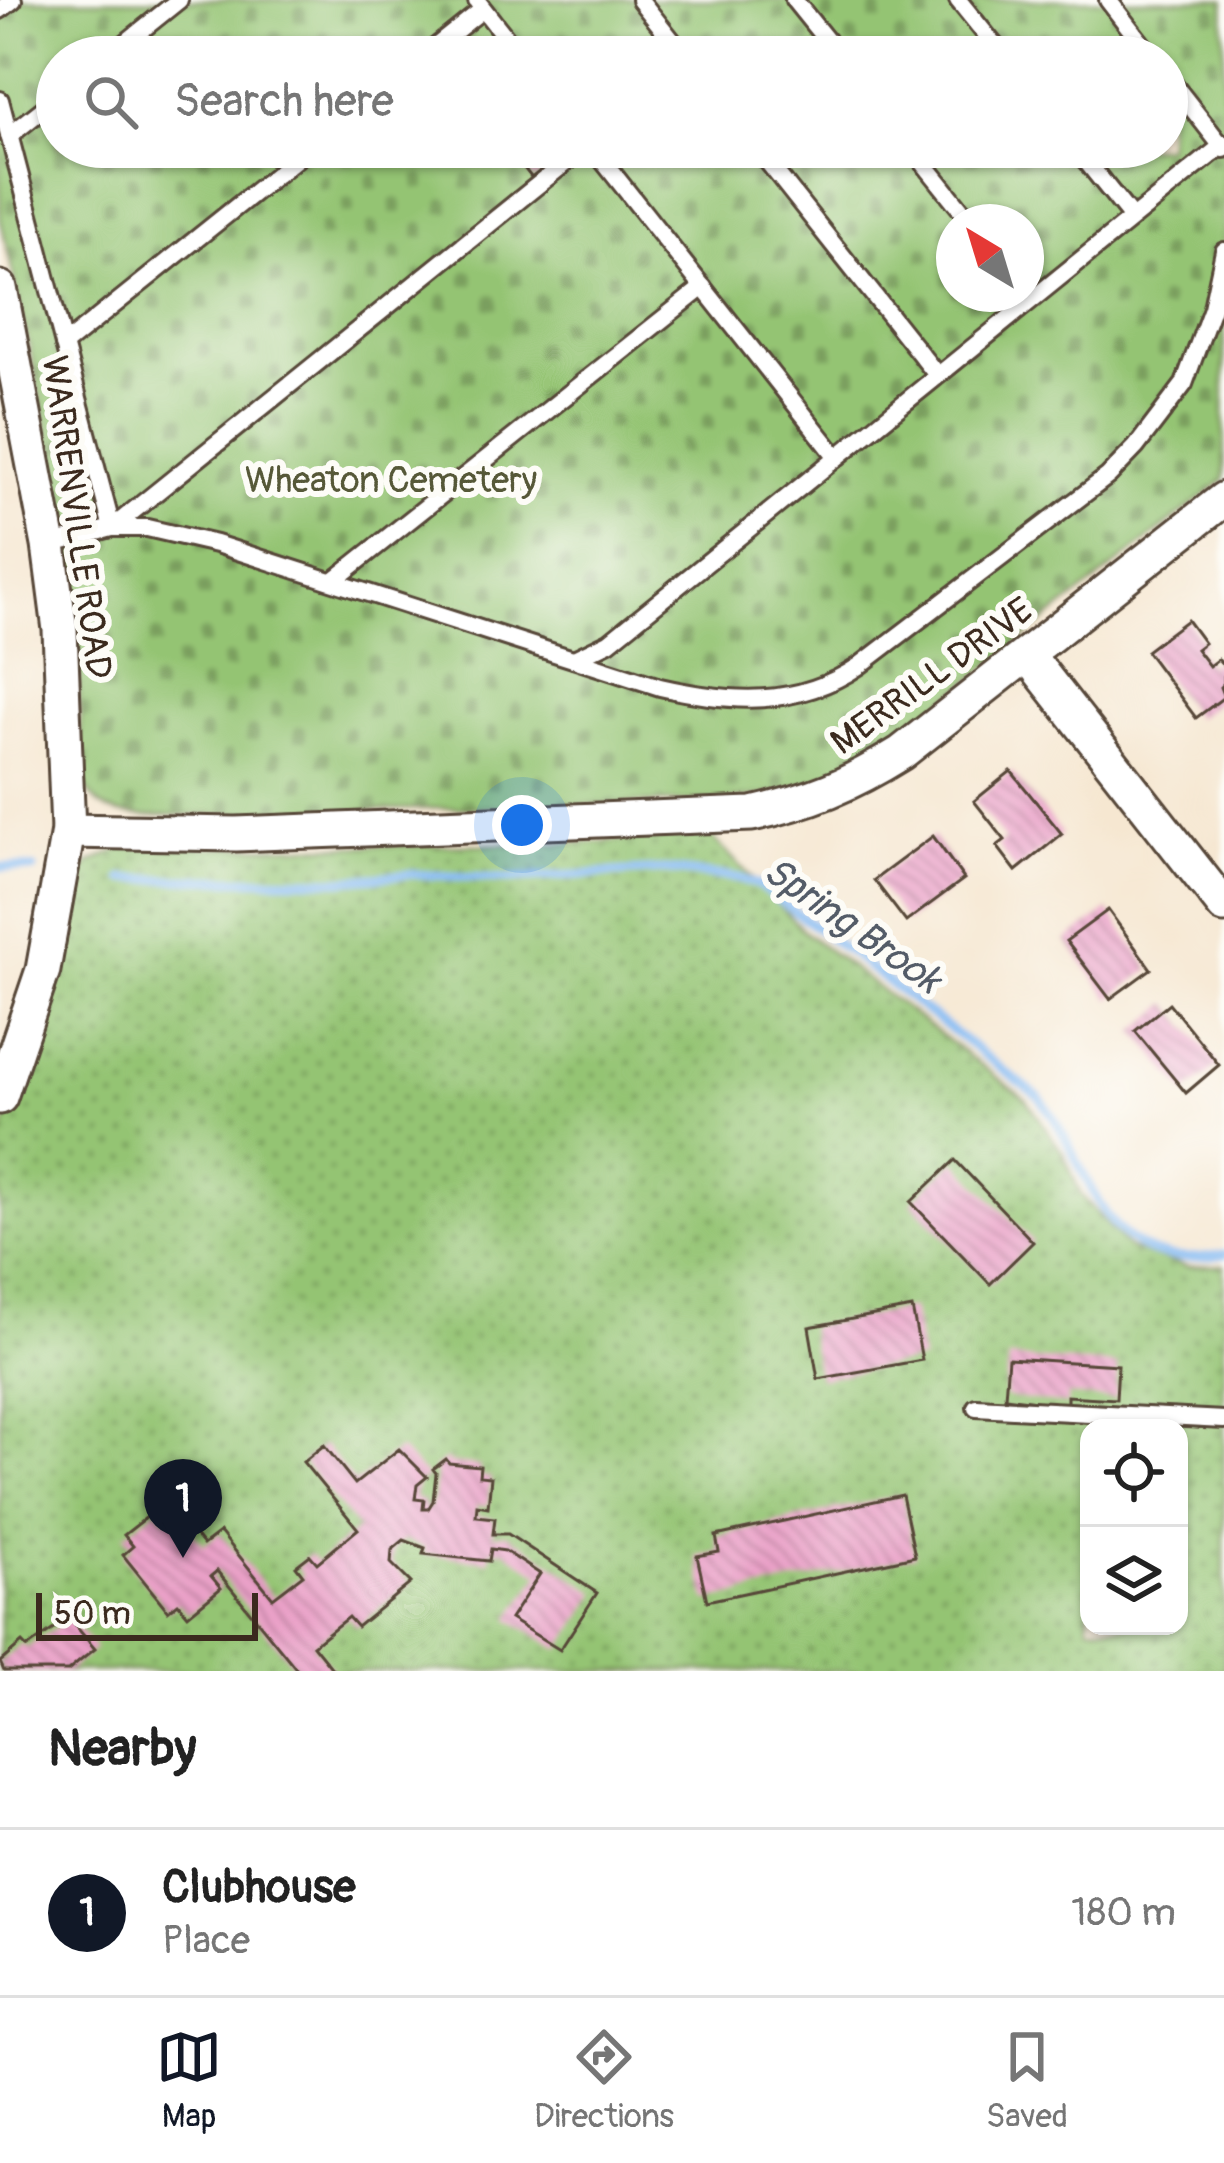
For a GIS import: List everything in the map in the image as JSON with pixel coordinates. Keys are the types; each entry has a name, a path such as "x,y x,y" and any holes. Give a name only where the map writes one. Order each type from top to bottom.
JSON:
{"street":[{"name":"WARRENVILLE ROAD","path":"0,288 50,545 65,697 68,831 43,970 0,1097"},
{"name":"MERRILL DRIVE","path":"68,831 236,834 752,814 808,801 857,781 901,753 1224,499"},
{"path":"1028,656 1224,906"}],"lane":[{"path":"0,10 13,0"},
{"path":"134,36 179,0"},
{"path":"640,0 668,36"},
{"path":"794,0 823,36"},
{"path":"958,0 987,36"},
{"path":"1108,0 1136,36"},
{"path":"446,36 480,4 505,36"},
{"path":"0,100 112,528"},
{"path":"1044,284 1223,146 1188,102"},
{"path":"9,136 36,115"},
{"path":"64,345 285,168"},
{"path":"112,528 563,168"},
{"path":"606,168 837,457"},
{"path":"773,168 938,375"},
{"path":"928,168 957,204"},
{"path":"1093,168 1132,218"},
{"path":"50,545 112,528 147,528 216,544 698,696 763,701 833,684 1108,476 1136,448 1184,384 1212,308 1224,250"},
{"path":"333,581 703,287"},
{"path":"573,659 610,642 1010,312"},
{"path":"976,1407 1224,1420"}],"green space":[{"name":"Wheaton Cemetery","path":"0,0 1224,0 1224,480 910,728 841,771 781,793 721,801 122,813 97,803 82,776 77,615 46,422 0,217"},
{"path":"710,835 807,934 1027,1100 1063,1153 1081,1195 1128,1248 1188,1267 1224,1265 1224,1671 0,1671 0,1139 39,1038 76,885 88,864 123,848 560,844"}],"building":[{"path":"524,168 550,168 534,181"},
{"path":"1187,620 1204,643 1196,649 1209,666 1218,659 1224,666 1220,687 1224,697 1196,718 1146,651"},
{"path":"1011,771 1062,834 1016,871 997,846 1005,840 974,801"},
{"path":"933,836 964,879 906,922 874,880"},
{"path":"1108,910 1151,969 1110,999 1066,941"},
{"path":"1169,1003 1219,1065 1186,1093 1135,1031"},
{"path":"955,1160 1033,1242 990,1284 911,1202"},
{"path":"912,1308 922,1360 818,1379 809,1327"},
{"path":"1008,1358 1118,1365 1116,1399 1067,1396 1067,1405 1005,1397"},
{"path":"324,1445 355,1484 399,1449 427,1477 417,1485 415,1499 424,1500 423,1509 433,1501 433,1469 446,1459 480,1466 479,1476 491,1477 488,1507 477,1505 476,1516 495,1518 493,1534 508,1534 597,1593 560,1650 510,1619 540,1574 505,1551 491,1549 489,1561 423,1554 425,1548 404,1540 392,1550 391,1563 411,1583 357,1627 348,1617 313,1645 334,1671 298,1671 217,1571 211,1576 221,1588 188,1615 178,1603 168,1611 123,1555 133,1546 124,1535 157,1509 166,1520 176,1512 203,1545 220,1532 273,1598 303,1575 296,1566 310,1555 317,1563 358,1529 303,1462"},
{"path":"902,1495 915,1556 707,1601 697,1556 719,1552 716,1536"},
{"path":"69,1618 95,1649 68,1671 4,1671 0,1662 22,1643 27,1648"}],"waterway":[{"name":"Spring Brook","path":"0,867 34,869"},
{"name":"Spring Brook","path":"123,879 340,880 411,874 507,879 665,870 739,878 758,885 813,925 1039,1097 1105,1213 1125,1235 1149,1251 1182,1258 1224,1254"}],"place":[{"name":"Clubhouse","path":"183,1558"}]}
